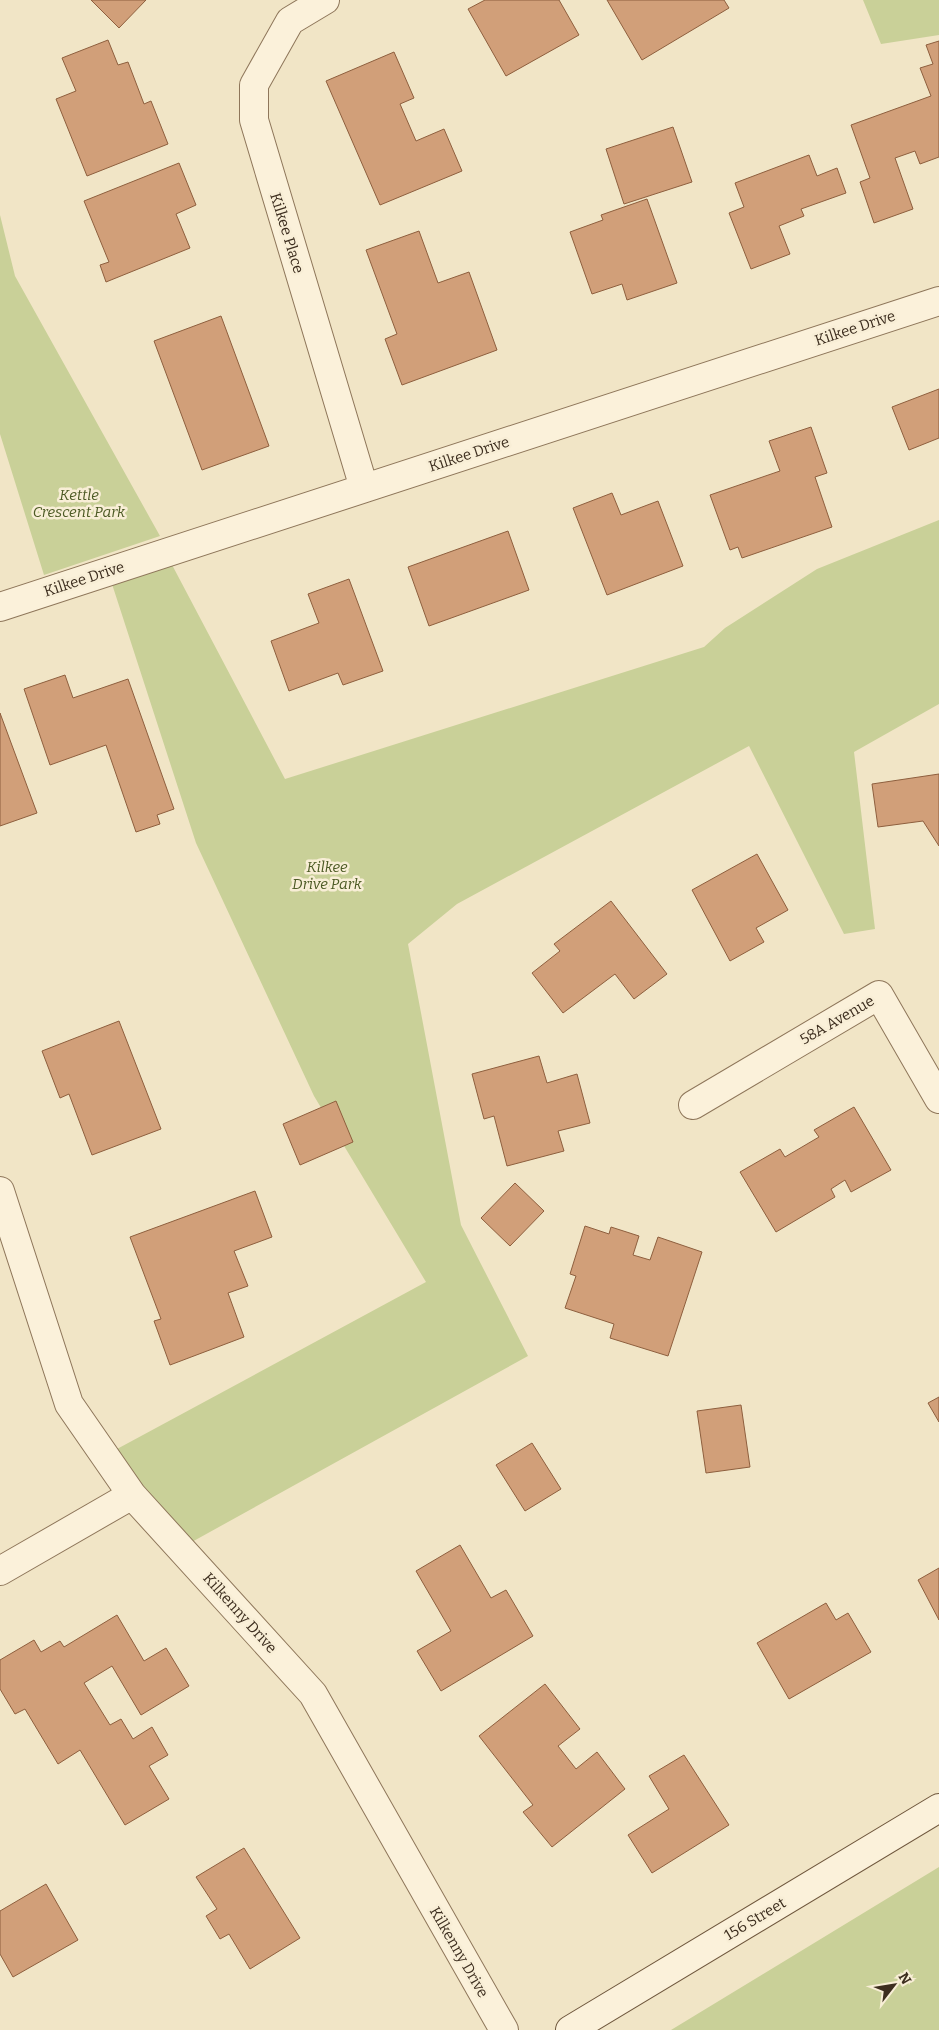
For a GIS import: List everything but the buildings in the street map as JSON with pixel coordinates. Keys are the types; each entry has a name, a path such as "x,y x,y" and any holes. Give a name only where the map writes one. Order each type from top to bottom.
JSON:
{"street":[{"name":"Kilkee Place","path":"325,0 290,21 254,86 254,120 364,488"},
{"name":"Kilkee Drive","path":"0,607 939,301"},
{"name":"58A Avenue","path":"693,1105 879,995 939,1099"},
{"name":"Kilkenny Drive","path":"0,1190 69,1404 132,1495 313,1694 504,2030"},
{"path":"0,1571 132,1495"},
{"name":"156 Street","path":"570,2030 939,1808"}],"green space":[{"path":"863,0 939,0 939,35 881,44"},
{"name":"Kettle Crescent Park","path":"0,215 15,276 160,536 44,575 0,434"},
{"name":"Kilkee Drive Park","path":"939,520 939,704 854,752 875,929 844,934 749,746 457,904 408,944 461,1225 528,1356 190,1543 144,1492 117,1449 426,1282 314,1096 196,843 112,584 170,561 285,779 704,647 725,628 817,569"},
{"path":"939,1867 939,2030 671,2030"}]}
